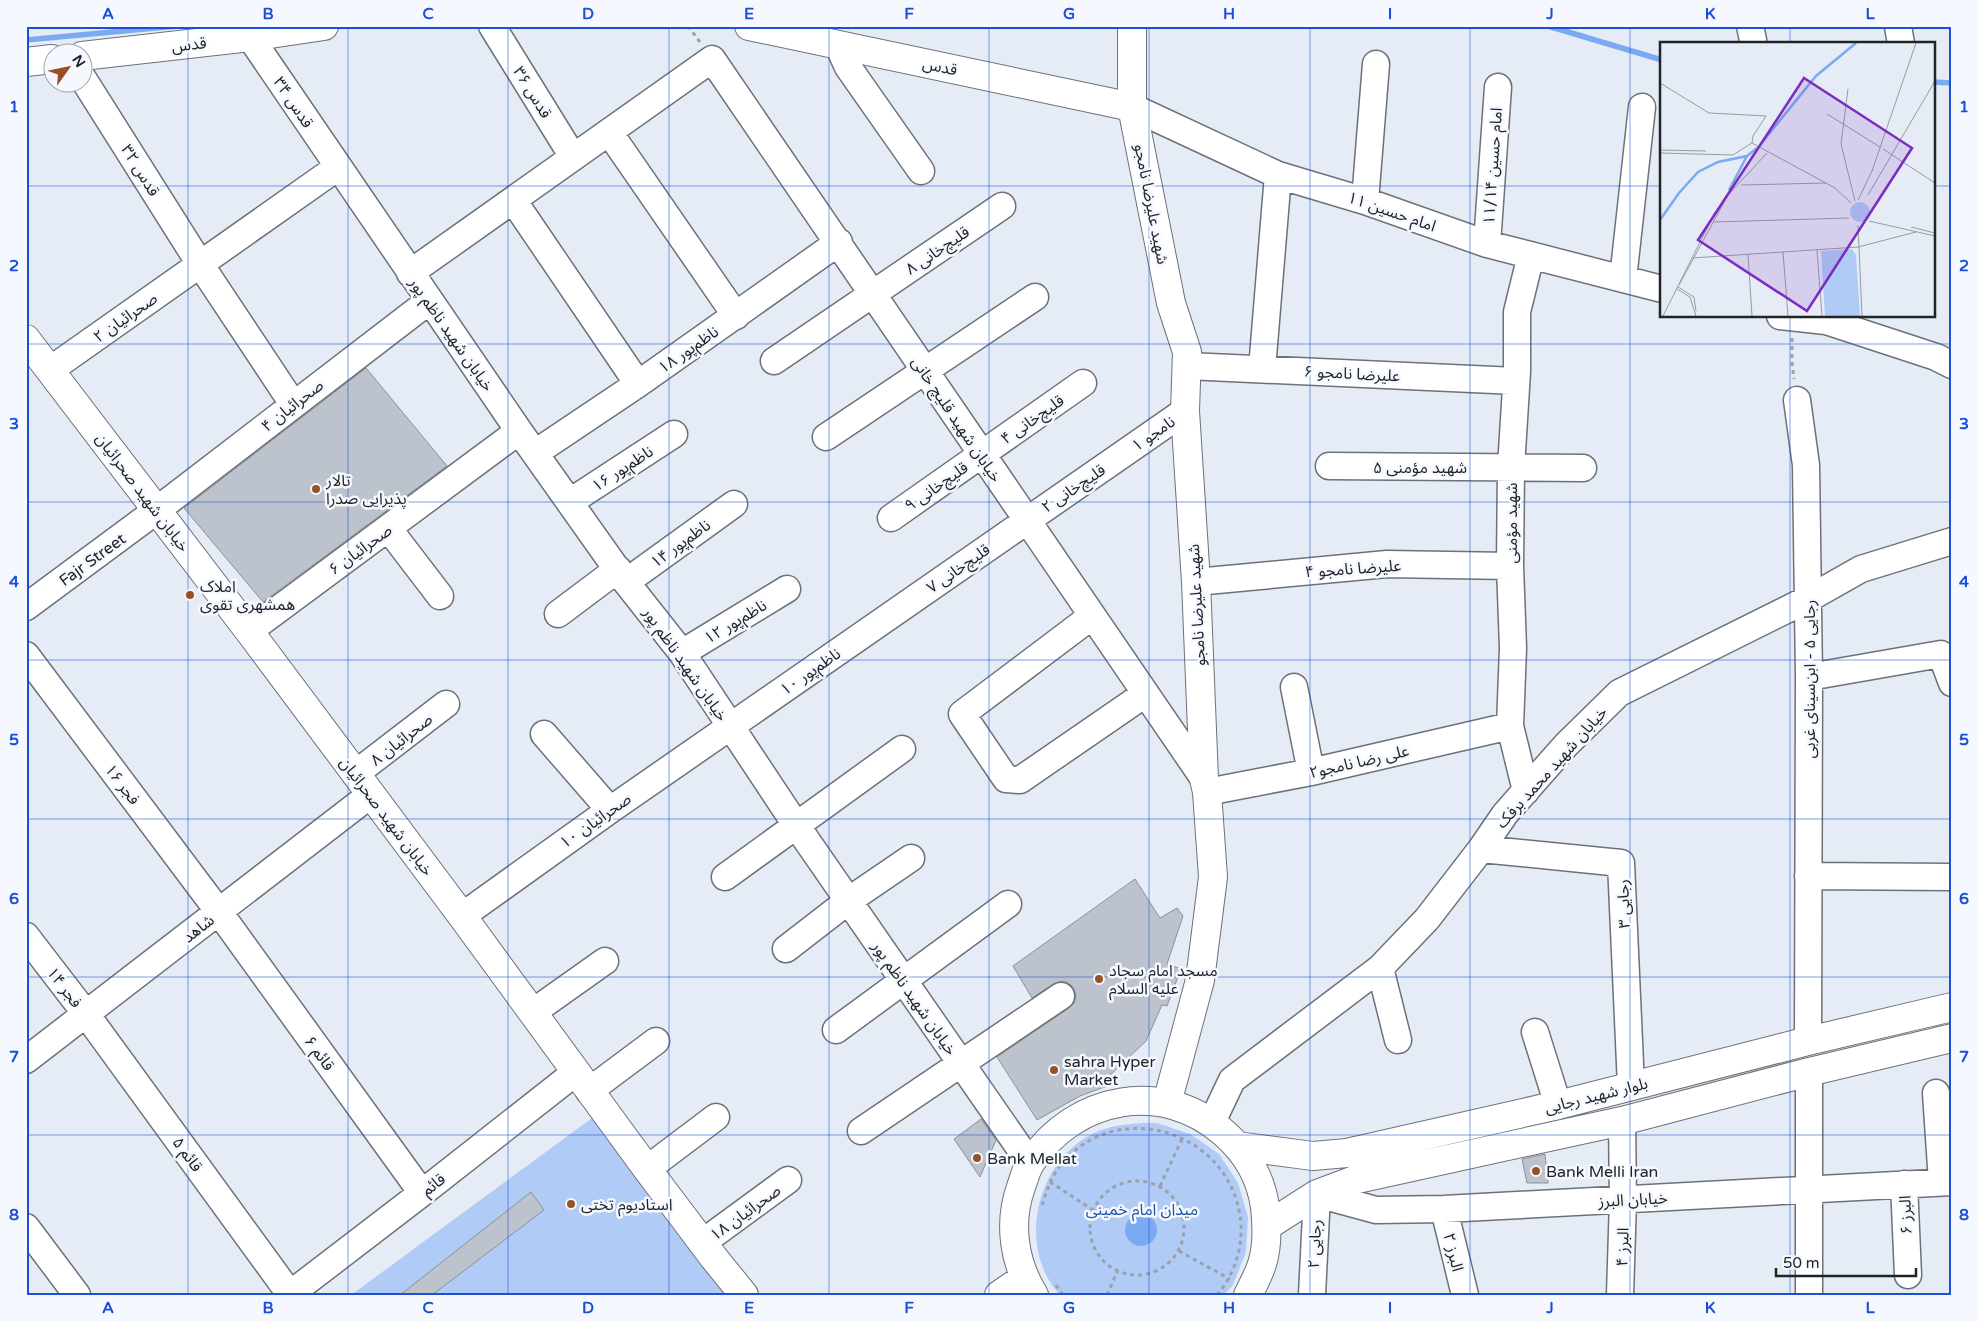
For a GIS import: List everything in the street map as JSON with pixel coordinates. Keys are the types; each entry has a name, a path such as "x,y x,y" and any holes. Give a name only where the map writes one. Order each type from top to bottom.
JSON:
{"main road":[{"name":"قدس","path":"92,55 250,37 324,26"},
{"name":"قدس","path":"749,26 1132,107"},
{"name":"شهید علیرضا نامجو","path":"1131,36 1132,107 1172,303 1187,352 1185,411 1206,786 1213,877 1200,980 1167,1103"},
{"path":"26,62 42,60"},
{"name":"خیابان شهید صحرائیان","path":"26,339 249,631 462,916 702,1243 744,1295"},
{"name":"بلوار شهید رجایی","path":"1237,1146 1313,1156 1347,1153 1558,1105 1808,1041 1952,1007"},
{"name":"بلوار شهید رجایی","path":"1267,1226 1317,1194 1357,1179 1622,1121 1809,1072 1952,1038"},
{"path":"1808,1041 1809,1072"},
{"path":"999,1295 1037,1284 1014,1240 1016,1200 1043,1176 1055,1132 1089,1111 1127,1101 1167,1103 1190,1111 1212,1122 1237,1146 1252,1168 1263,1196 1267,1226 1262,1263 1237,1285"}],"street":[{"name":"قدس ۳۶","path":"492,26 573,157"},
{"path":"1898,26 1901,42"},
{"name":"قدس ۳۴","path":"250,37 338,168"},
{"path":"838,45 848,68 921,171"},
{"name":"خیابان شهید قلیچ خانی","path":"609,132 712,59 839,242 872,295 1206,786"},
{"path":"1365,201 1376,64"},
{"name":"امام حسین ۱۱/۱۴","path":"1487,244 1498,87"},
{"name":"قدس ۳۲","path":"91,92 200,264 293,404"},
{"name":"امام حسین ۱۱","path":"1132,107 1278,175 1365,201 1487,244 1660,288"},
{"path":"1623,279 1642,107"},
{"path":"410,273 609,132 736,316"},
{"name":"صحرائیان ۲","path":"50,370 338,168"},
{"name":"خیابان شهید ناظم پور","path":"338,168 519,431 622,575 682,653 848,901 961,1064 1043,1176"},
{"path":"1262,369 1278,175"},
{"path":"513,200 638,384"},
{"name":"قلیچ‌خانی ۸","path":"774,362 1002,206"},
{"name":"ناظم‌پور ۱۸","path":"535,453 736,316 839,242"},
{"name":"شهید مؤمنی","path":"1526,791 1510,726 1513,648 1510,566 1511,467 1516,381 1517,312 1531,255"},
{"path":"826,437 1036,297"},
{"name":"صحرائیان ۴","path":"157,510 429,301"},
{"path":"1804,318 1826,321 1952,364"},
{"name":"علیرضا نامجو ۶","path":"1187,366 1516,381"},
{"name":"قلیچ‌خانی ۴","path":"981,455 1083,383"},
{"name":"رجایی ۵ - ابن‌سینای غربی","path":"1797,400 1806,465 1809,677 1808,1041"},
{"name":"نامجو ۱","path":"1120,456 1185,411"},
{"name":"صحرائیان ۶","path":"249,631 519,431"},
{"name":"ناظم‌پور ۱۶","path":"570,502 674,434"},
{"name":"قلیچ‌خانی ۹","path":"891,518 981,455"},
{"name":"قلیچ‌خانی ۲","path":"1026,520 1120,456"},
{"name":"شهید مؤمنی ۵","path":"1329,466 1584,468"},
{"name":"ناظم‌پور ۱۴","path":"558,614 734,504"},
{"name":"Fajr Street","path":"26,607 157,510"},
{"name":"قلیچ‌خانی ۷","path":"890,616 1026,520"},
{"path":"388,528 440,596"},
{"name":"خیابان شهید محمد برفک","path":"1212,1122 1232,1080 1380,968 1427,919 1481,849 1505,814 1566,745 1619,693 1808,599 1861,569 1952,541"},
{"name":"علیرضا نامجو ۴","path":"1196,582 1387,564 1510,566"},
{"name":"ناظم‌پور ۱۲","path":"682,653 788,589"},
{"name":"ناظم‌پور ۱۰","path":"730,727 890,616"},
{"path":"1092,616 962,714 1006,779 1020,780 1145,694"},
{"path":"1809,677 1941,654 1952,682"},
{"name":"فجر ۱۶","path":"26,656 219,912"},
{"path":"1294,687 1311,772"},
{"name":"صحرائیان ۸","path":"363,785 446,704"},
{"name":"علی رضا نامجو۲","path":"1206,786 1311,772 1510,726"},
{"name":"صحرائیان ۱۰","path":"462,916 730,727"},
{"path":"544,734 610,810"},
{"path":"725,877 902,749"},
{"name":"شاهد","path":"26,1060 219,912 363,785"},
{"name":"رجایی ۳","path":"1481,849 1621,863 1630,1086"},
{"path":"786,949 848,901 911,858"},
{"path":"1808,876 1952,876"},
{"path":"836,1030 1008,904"},
{"name":"قائم ۶","path":"219,912 422,1193"},
{"name":"فجر ۱۴","path":"26,936 86,1014"},
{"path":"533,1012 605,961"},
{"path":"1380,968 1398,1040"},
{"path":"861,1131 1061,996"},
{"name":"قائم ۵","path":"86,1014 289,1294"},
{"path":"1535,1032 1558,1105"},
{"name":"قائم","path":"289,1294 422,1193 583,1081 656,1041"},
{"path":"1809,1072 1809,1295"},
{"path":"1936,1093 1947,1182"},
{"path":"647,1169 716,1117"},
{"name":"البرز ۴","path":"1620,1295 1623,1200 1622,1121"},
{"name":"صحرائیان ۱۸","path":"702,1243 788,1180"},
{"name":"خیابان البرز","path":"1317,1194 1376,1210 1444,1209 1947,1182"},
{"name":"البرز ۶","path":"1904,1184 1908,1275"},
{"name":"رجایی ۲","path":"1312,1295 1317,1194"},
{"name":"البرز ۲","path":"1444,1209 1465,1295"},
{"path":"26,1227 77,1295"}],"path":[{"path":"1796,318 1792,363 1797,400"},
{"path":"1043,1176 1057,1170 1070,1155 1086,1143 1105,1134 1124,1129 1144,1128 1164,1131 1183,1138 1200,1148 1214,1161 1226,1177 1235,1194 1240,1213 1241,1233 1237,1285"},
{"path":"1160,1186 1187,1133"},
{"path":"1041,1207 1043,1176"},
{"path":"1043,1176 1094,1210"},
{"path":"1127,1181 1144,1181 1160,1186 1169,1193 1182,1212 1184,1234 1178,1251 1168,1264 1148,1274 1137,1275 1118,1270 1105,1263 1093,1244 1090,1221 1094,1210 1106,1192 1127,1181"},
{"path":"1178,1251 1237,1285"},
{"path":"1107,1295 1118,1270"},
{"path":"1037,1284 1063,1295"},
{"path":"1217,1295 1237,1285"}],"green space":[{"name":"استادیوم تختی","path":"599,1113 735,1295 351,1295"},
{"name":"میدان امام خمینی","path":"1157,1123 1190,1134 1219,1154 1238,1183 1248,1217 1246,1252 1233,1285 1224,1295 1060,1295 1047,1276 1039,1254 1036,1232 1038,1209 1045,1186 1056,1166 1071,1149 1098,1131 1123,1125"}],"water":[{"path":"1141,1214 1152,1219 1157,1230 1152,1241 1141,1246 1130,1241 1125,1230 1130,1219"}],"building":[{"name":"تالار پذیرایی صدرا","path":"366,368 447,466 263,602 184,508"},
{"name":"مسجد امام سجاد علیه السلام","path":"1135,879 1160,918 1177,908 1183,916 1167,964 1181,969 1167,1006 1162,1005 1146,1041 1106,1079 1110,1085 1080,1096 1037,1120 997,1057 1069,1008 1075,1002 1076,994 1073,987 1067,982 1060,981 1032,998 1013,966"},
{"name":"Bank Mellat","path":"981,1119 996,1140 980,1177 954,1139"},
{"name":"Bank Melli Iran","path":"1545,1154 1548,1183 1527,1183 1522,1159"},
{"path":"531,1192 544,1210 432,1295 400,1295"}],"waterway":[{"path":"26,40 177,26"},
{"path":"1548,26 1660,59"},
{"path":"1936,82 1952,83"}],"place":[{"name":"تالار پذیرایی صدرا","path":"316,489"},
{"name":"املاک همشهری تقوی","path":"190,595"},
{"name":"مسجد امام سجاد علیه السلام","path":"1099,979"},
{"name":"sahra Hyper Market","path":"1054,1070"},
{"name":"Bank Mellat","path":"977,1158"},
{"name":"Bank Melli Iran","path":"1536,1171"},
{"name":"استادیوم تختی","path":"571,1204"}]}
